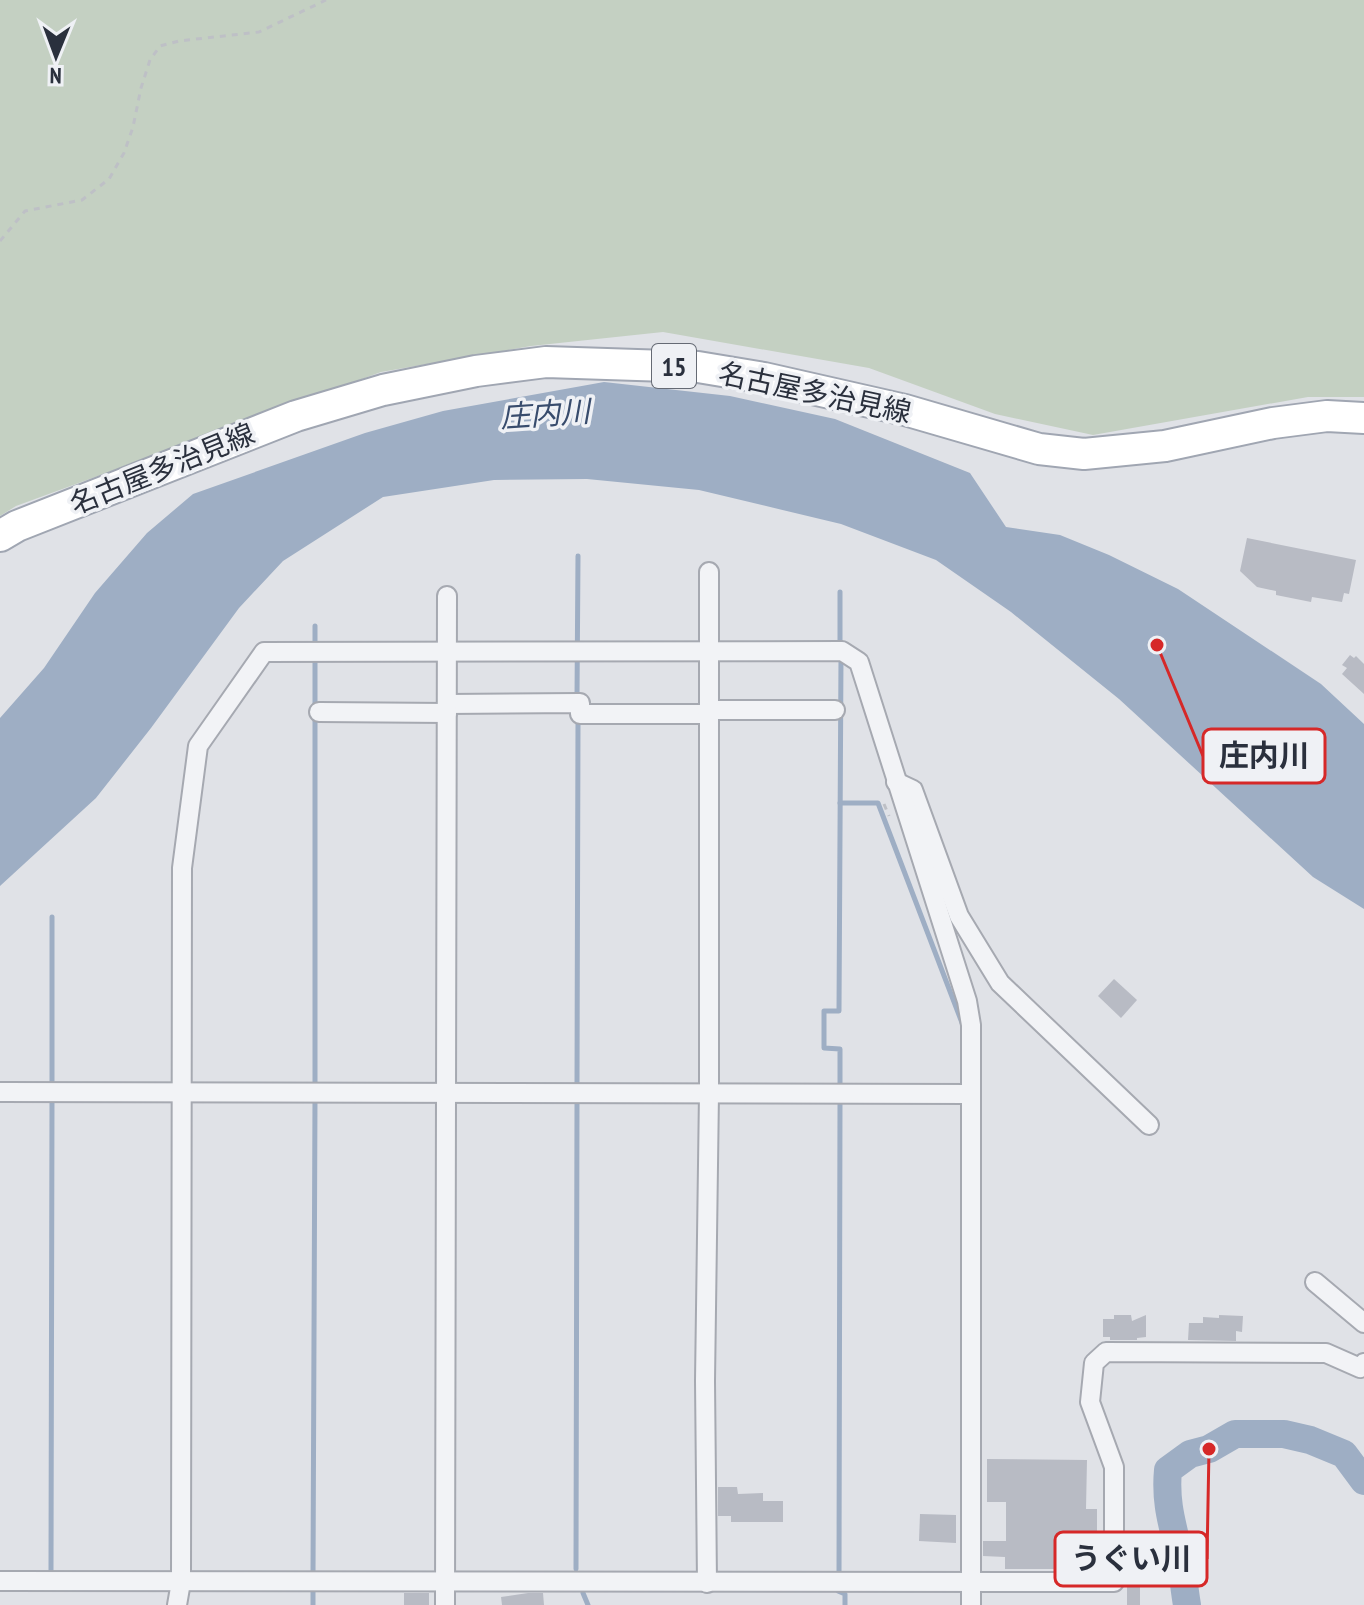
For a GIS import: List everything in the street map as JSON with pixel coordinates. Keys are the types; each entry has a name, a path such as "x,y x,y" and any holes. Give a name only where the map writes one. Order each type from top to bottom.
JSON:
{"main road":[{"name":"名古屋多治見線","path":"0,536 17,526 296,416 383,390 476,371 546,362 698,367 764,378 905,410 1039,449 1084,454 1165,446 1273,423 1327,416 1364,418"}],"street":[{"path":"707,1583 709,572"},
{"path":"445,1605 447,596"},
{"path":"177,1605 181,1582 182,868 198,746 264,652 447,651 842,651 859,662 967,1001 971,1025 971,1605"},
{"path":"319,712 580,703 580,714 835,710"},
{"path":"896,782 913,790 959,916 1000,983 1149,1125"},
{"path":"0,1092 970,1094"},
{"path":"1315,1282 1364,1323"},
{"path":"0,1581 1114,1582 1114,1467 1090,1402 1094,1363 1106,1352 1326,1353 1360,1368 1364,1363"}],"path":[{"path":"0,241 25,211 82,200 109,179 124,153 150,60 160,46 259,32 326,0"}],"green space":[{"path":"0,0 1364,0 1364,397 1308,397 1093,435 995,414 869,368 663,332 531,346 381,372 16,506 0,516"}],"water":[{"name":"庄内川","path":"604,382 730,396 835,419 970,473 1006,527 1060,535 1178,589 1321,684 1364,724 1364,909 1313,877 1119,699 1011,612 936,560 841,524 699,490 587,479 494,480 383,497 283,561 239,608 96,798 0,886 0,718 44,668 95,593 147,533 193,494 365,433 443,411"}],"building":[{"path":"1247,538 1356,560 1349,594 1344,593 1342,602 1312,597 1311,602 1276,595 1276,591 1257,587 1240,571"},
{"path":"1350,655 1356,656 1364,664 1364,694 1342,674 1347,668 1342,665"},
{"path":"1114,979 1137,1000 1121,1018 1098,996"},
{"path":"1114,1315 1131,1315 1132,1321 1146,1315 1146,1337 1110,1340 1110,1337 1103,1337 1103,1319 1114,1319"},
{"path":"1219,1315 1243,1316 1242,1332 1236,1331 1236,1341 1188,1340 1189,1323 1203,1323 1203,1317 1219,1318"},
{"path":"987,1459 1087,1460 1086,1509 1097,1509 1097,1569 1005,1569 1005,1557 983,1556 983,1541 1006,1541 1006,1502 987,1502"},
{"path":"718,1487 737,1487 738,1494 763,1493 763,1501 783,1501 783,1522 731,1522 731,1516 718,1516"},
{"path":"920,1514 956,1515 956,1543 919,1541"},
{"path":"1127,1577 1140,1577 1140,1605 1127,1605"},
{"path":"404,1593 429,1593 429,1605 404,1605"},
{"path":"543,1593 544,1605 502,1605 501,1597"}],"waterway":[{"path":"577,697 578,556"},
{"path":"840,592 840,647"},
{"path":"315,626 315,1088"},
{"path":"840,1089 840,1049 824,1048 824,1011 839,1011 841,657"},
{"path":"577,1084 578,722"},
{"path":"840,803 878,803 964,1028"},
{"path":"52,917 52,1087"},
{"path":"51,1572 52,1097"},
{"path":"313,1576 315,1098"},
{"path":"839,1577 840,1099"},
{"path":"576,1569 577,1102"},
{"path":"1187,1605 1167,1482 1168,1470 1190,1454 1209,1449 1235,1434 1284,1434 1310,1440 1344,1454 1364,1481"},
{"path":"313,1586 313,1605"},
{"path":"838,1587 838,1591 845,1594 845,1605"},
{"path":"583,1593 588,1605"}],"place":[{"name":"庄内川","path":"1157,645"},
{"name":"うぐい川","path":"1209,1449"}]}
